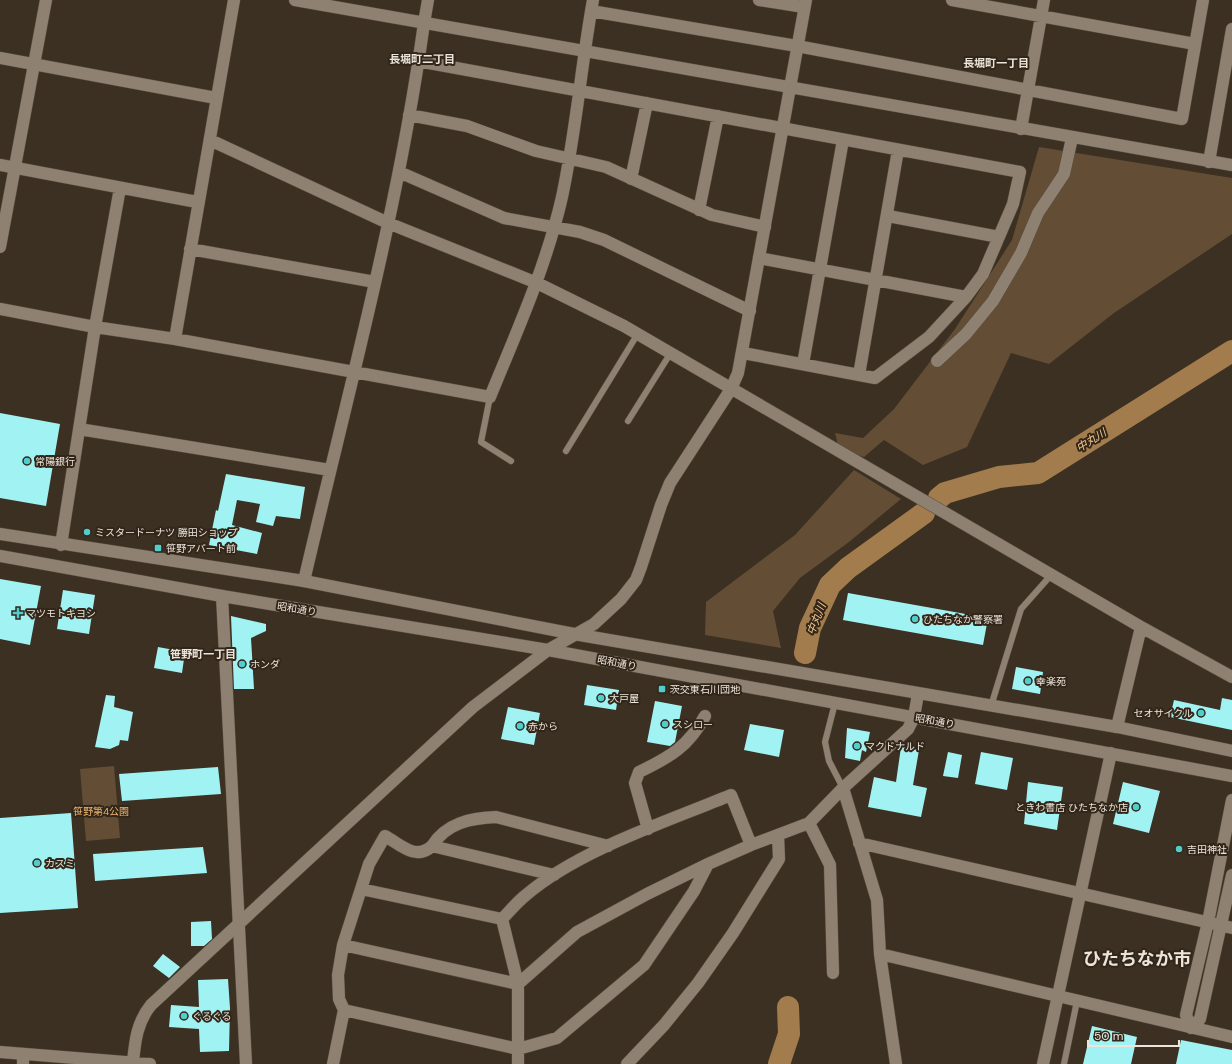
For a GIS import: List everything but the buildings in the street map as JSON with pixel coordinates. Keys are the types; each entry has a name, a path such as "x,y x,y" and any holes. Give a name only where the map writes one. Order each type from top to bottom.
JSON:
{"street":[{"path":"0,247 46,0"},
{"path":"175,339 197,202 210,140 234,0"},
{"path":"295,0 1232,165"},
{"path":"304,581 354,373 399,172 428,0"},
{"path":"134,1063 135,1041 143,1015 151,1005 456,722 548,650 594,624 621,599 636,580 670,483 731,389 738,373 805,4 759,0"},
{"path":"952,0 1195,44"},
{"path":"1021,129 1044,0"},
{"path":"0,309 95,328 175,339 490,397 537,283 554,227 569,158 583,50 592,5 797,46 1182,119 1203,0"},
{"path":"1209,162 1232,29"},
{"path":"0,58 216,98"},
{"path":"418,62 579,90 1020,172 1013,204 983,274 966,297 929,337 875,378 742,353"},
{"path":"631,179 647,103"},
{"path":"409,115 467,126 536,151 606,166 631,179 712,215 765,227"},
{"path":"699,210 718,116"},
{"path":"937,361 966,334 993,301 1021,253 1038,213 1064,174 1072,138"},
{"path":"210,140 388,223 537,283 637,335 1142,627 1232,677"},
{"path":"803,364 843,140"},
{"path":"859,375 888,216 898,150"},
{"path":"0,165 197,202"},
{"path":"399,172 504,218 580,232 604,240 750,311"},
{"path":"61,545 95,328 120,188"},
{"path":"888,216 999,237"},
{"path":"190,249 375,282"},
{"path":"760,258 966,297"},
{"path":"80,429 330,470"},
{"name":"昭和通り","path":"0,534 61,545 304,581 574,634 1117,727 1232,751"},
{"name":"昭和通り","path":"0,556 222,596 548,650 1232,776"},
{"path":"222,596 246,1064"},
{"path":"1117,727 1142,627"},
{"path":"518,984 578,932 647,894 708,864 751,845 809,823 843,788 908,729 914,717 918,694"},
{"path":"648,829 635,783 639,772 664,760 682,748 696,732 705,716"},
{"path":"1043,1064 1112,753"},
{"path":"843,788 877,900 880,954 896,1064"},
{"path":"502,920 525,896 554,875 608,846 731,795 751,845"},
{"path":"1191,1028 1186,1015 1208,922 1232,800"},
{"path":"332,1064 344,1010 339,999 338,975 343,945 369,864 385,836 416,854 425,852 432,846 438,836 454,824 480,818 496,817 608,846"},
{"path":"809,823 830,865 833,973"},
{"path":"627,1064 664,1025 698,983 733,933 779,859 778,835"},
{"path":"859,843 1226,927"},
{"path":"432,846 554,875"},
{"path":"344,1010 518,1049 557,1038 644,965 694,891 708,864"},
{"path":"1191,1028 1200,1019 1226,927 1232,875"},
{"path":"361,890 502,920"},
{"path":"502,920 518,984 518,1064"},
{"path":"343,945 518,984"},
{"path":"880,954 1232,1037"},
{"path":"0,1052 23,1059 150,1064"}],"lane":[{"path":"566,451 637,335"},
{"path":"628,421 670,354"},
{"path":"490,397 481,442 511,461"},
{"path":"991,706 1021,609 1052,574"},
{"path":"836,703 825,742 829,761 843,788"},
{"path":"1064,1064 1077,1001"}],"green space":[{"path":"1039,147 1232,178 1232,234 1114,313 1049,364 1011,353 967,447 923,465 884,440 864,457 839,449 835,433 863,438 894,409 955,329 1012,240"},
{"path":"854,470 901,499 849,542 800,578 773,611 781,648 705,635 706,602 795,535"},
{"name":"笹野第4公園","path":"114,766 120,838 86,841 80,769"}],"waterway":[{"name":"中丸川","path":"939,498 945,493 999,477 1038,473 1232,351"},
{"name":"中丸川","path":"805,653 810,628 830,585 848,568 924,513"},
{"name":"中丸川","path":"779,1064 789,1034 788,1007"}],"place":[{"name":"常陽銀行","path":"27,461"},
{"name":"ミスタードーナツ 勝田ショップ","path":"87,532"},
{"name":"笹野アパート前","path":"158,548"},
{"name":"マツモトキヨシ","path":"18,613"},
{"name":"ひたちなか警察署","path":"915,619"},
{"name":"ホンダ","path":"242,664"},
{"name":"幸楽苑","path":"1028,681"},
{"name":"茨交東石川団地","path":"662,689"},
{"name":"大戸屋","path":"601,698"},
{"name":"セオサイクル","path":"1201,713"},
{"name":"スシロー","path":"665,724"},
{"name":"赤から","path":"520,726"},
{"name":"マクドナルド","path":"857,746"},
{"name":"ときわ書店 ひたちなか店","path":"1136,807"},
{"name":"吉田神社","path":"1179,849"},
{"name":"カスミ","path":"37,863"},
{"name":"ぐるぐる","path":"184,1016"}],"district":[{"name":"長堀町二丁目","path":"422,59"},
{"name":"長堀町一丁目","path":"996,63"},
{"name":"笹野町一丁目","path":"203,654"},
{"name":"ひたちなか市","path":"1137,959"}]}
